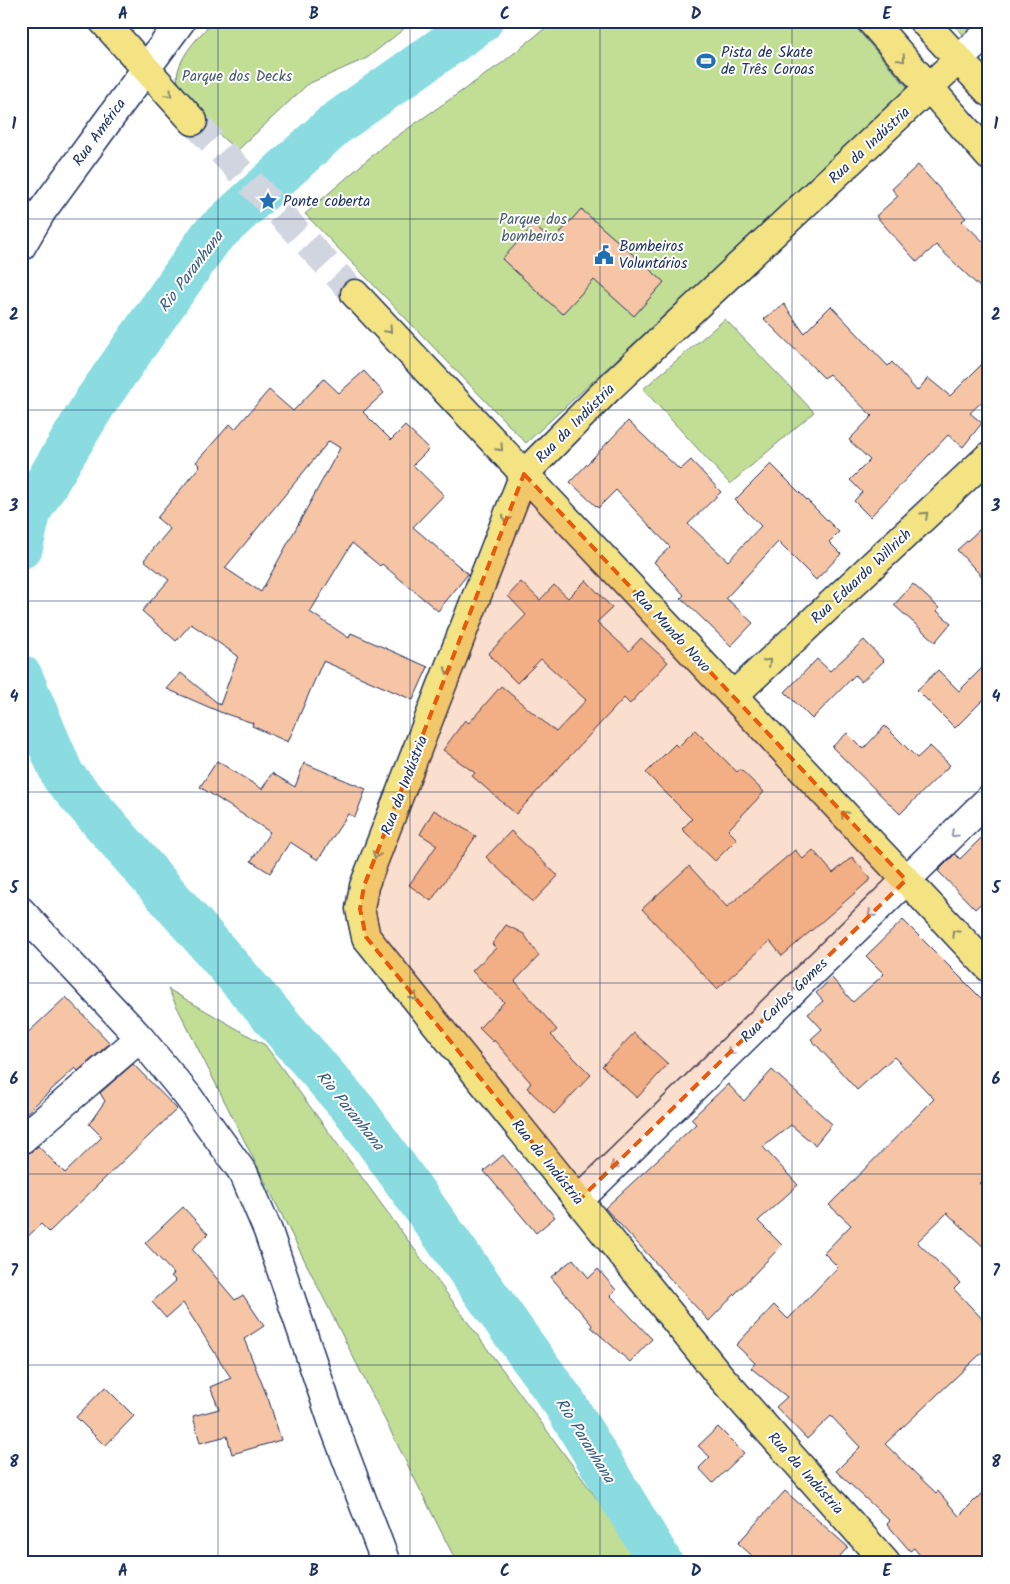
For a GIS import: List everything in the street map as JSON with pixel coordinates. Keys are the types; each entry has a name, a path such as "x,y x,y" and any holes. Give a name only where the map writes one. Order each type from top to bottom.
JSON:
{"main road":[{"path":"103,21 193,121"},
{"path":"870,21 989,156"},
{"path":"923,21 989,92"},
{"name":"Rua da Indústria","path":"886,1563 720,1376 366,938 360,909 364,886 524,474 609,388 958,59"},
{"name":"Rua Mundo Novo","path":"356,294 989,968"},
{"name":"Rua Eduardo Willrich","path":"733,696 989,456"}],"street":[{"name":"Rua América","path":"21,247 42,211 181,21"},
{"name":"Rua da Indústria","path":"958,59 989,32"},
{"name":"Rua Carlos Gomes","path":"579,1200 989,800"},
{"path":"21,911 140,1038 187,1095 244,1174 268,1231 333,1423 386,1563"},
{"path":"21,1140 140,1038"}],"highlighted area":[{"path":"524,474 906,880 579,1200 366,937 360,909 364,886"}],"green space":[{"name":"Parque dos Decks","path":"213,21 414,21 367,58 308,84 237,151 198,114 182,92 178,81 178,71 184,57 192,44"},
{"name":"Parque dos bombeiros","path":"554,21 850,21 909,89 526,443 305,214 383,146 502,63"},
{"path":"951,21 982,21 965,37"},
{"path":"725,319 814,412 730,484 643,389"},
{"path":"168,989 265,1045 644,1563 457,1563"}],"building":[{"path":"918,165 966,218 962,221 989,247 989,296 936,245 917,262 876,216 898,196 892,189"},
{"path":"581,209 664,282 634,316 594,280 562,314 502,259 534,225 552,242"},
{"path":"784,304 804,333 831,306 888,366 892,362 917,391 928,378 950,396 989,357 989,395 970,413 982,423 963,447 948,435 870,517 854,501 862,492 850,480 870,460 849,440 872,416 829,374 824,378 764,319"},
{"path":"364,371 384,393 363,412 391,440 405,426 429,449 413,465 444,495 413,527 468,574 438,611 382,564 380,566 352,543 310,612 349,638 351,633 428,667 413,700 323,661 288,742 252,726 253,723 220,712 167,689 181,673 220,705 238,656 191,624 176,641 142,611 169,580 144,560 170,529 157,518 200,466 196,462 230,424 235,429 269,390 293,411 324,379 339,393","holes":["329,441 340,448 261,592 225,568"]},
{"path":"628,421 680,470 691,460 721,492 688,524 728,561 761,526 735,500 771,464 839,532 829,542 841,554 816,580 778,542 726,598 753,623 731,646 681,598 684,595 654,562 670,547 616,490 598,508 570,482"},
{"path":"989,521 989,584 957,550"},
{"path":"586,580 612,608 597,622 629,651 641,638 668,662 630,704 624,698 516,814 472,776 475,773 443,750 465,720 469,723 501,686 556,732 586,700 541,659 517,683 488,654 526,615 508,596 521,582 540,600 554,585 568,598"},
{"path":"913,584 939,608 937,611 951,623 935,642 894,605"},
{"path":"864,640 884,661 861,682 855,675 812,719 785,692 817,659 830,671"},
{"path":"989,661 989,694 955,728 917,690 938,670 959,691"},
{"path":"885,726 917,758 930,746 950,765 900,814 832,747 847,733 863,749"},
{"path":"695,730 737,772 740,769 764,792 728,830 737,839 715,861 682,829 692,819 646,773 675,744 678,747"},
{"path":"217,761 262,789 272,773 295,787 304,763 366,789 355,817 348,814 318,860 290,842 270,873 251,861 270,832 200,787"},
{"path":"434,810 476,836 431,901 409,885 437,845 420,834"},
{"path":"989,830 989,896 975,909 938,871 955,854 960,859"},
{"path":"511,831 558,876 533,902 486,857"},
{"path":"795,850 803,859 813,850 833,873 852,857 871,879 782,956 770,941 717,989 642,909 689,866 727,907"},
{"path":"903,920 989,1006 989,1174 979,1183 989,1192 989,1252 947,1213 917,1242 960,1283 954,1289 989,1326 989,1346 885,1444 936,1493 938,1491 959,1516 989,1486 989,1563 926,1563 914,1548 910,1551 887,1524 890,1521 836,1471 860,1447 831,1416 807,1439 776,1407 787,1397 751,1368 755,1363 736,1345 774,1305 788,1319 838,1267 824,1253 851,1225 829,1205 934,1099 894,1057 857,1090 811,1039 822,1029 808,1014 823,1001 816,993 832,978 853,1002 884,974 866,956"},
{"path":"506,925 524,934 539,956 515,981 557,1030 551,1035 591,1075 554,1114 527,1088 531,1083 494,1040 493,1042 479,1028 504,1002 472,971 496,948 492,944"},
{"path":"66,997 110,1043 78,1071 75,1068 21,1118 21,1039"},
{"path":"634,1033 668,1064 637,1098 602,1066"},
{"path":"133,1064 177,1109 49,1232 41,1224 21,1243 21,1155 31,1152 38,1146 65,1173 102,1137 89,1124 105,1101 100,1093"},
{"path":"772,1070 832,1124 815,1145 791,1125 763,1147 798,1185 758,1221 782,1245 709,1321 605,1208 696,1124 691,1119 728,1084 744,1101"},
{"path":"503,1155 555,1217 536,1233 484,1171"},
{"path":"183,1207 208,1234 192,1249 235,1300 243,1295 264,1326 244,1339 269,1401 281,1440 232,1454 227,1436 200,1443 193,1416 219,1409 210,1387 231,1378 183,1303 166,1318 152,1302 176,1281 171,1276 174,1274 145,1243"},
{"path":"573,1259 589,1278 598,1269 616,1290 610,1295 652,1339 630,1362 591,1327 592,1325 551,1277"},
{"path":"105,1387 134,1416 105,1446 76,1417"},
{"path":"718,1427 744,1453 713,1483 699,1468 710,1457 698,1446"},
{"path":"785,1491 848,1547 834,1563 760,1563 738,1543"}],"waterway":[{"name":"Rio Paranhana","path":"21,547 30,510 96,401 211,237 334,125 481,21"},
{"name":"Rio Paranhana","path":"21,677 63,776 356,1112 565,1404 661,1563"}],"tunnel":[{"path":"193,121 355,294"}],"place":[{"name":"Pista de Skate de Três Coroas","path":"706,61"},
{"name":"Ponte coberta","path":"268,201"},
{"name":"Bombeiros Voluntários","path":"604,255"}]}
